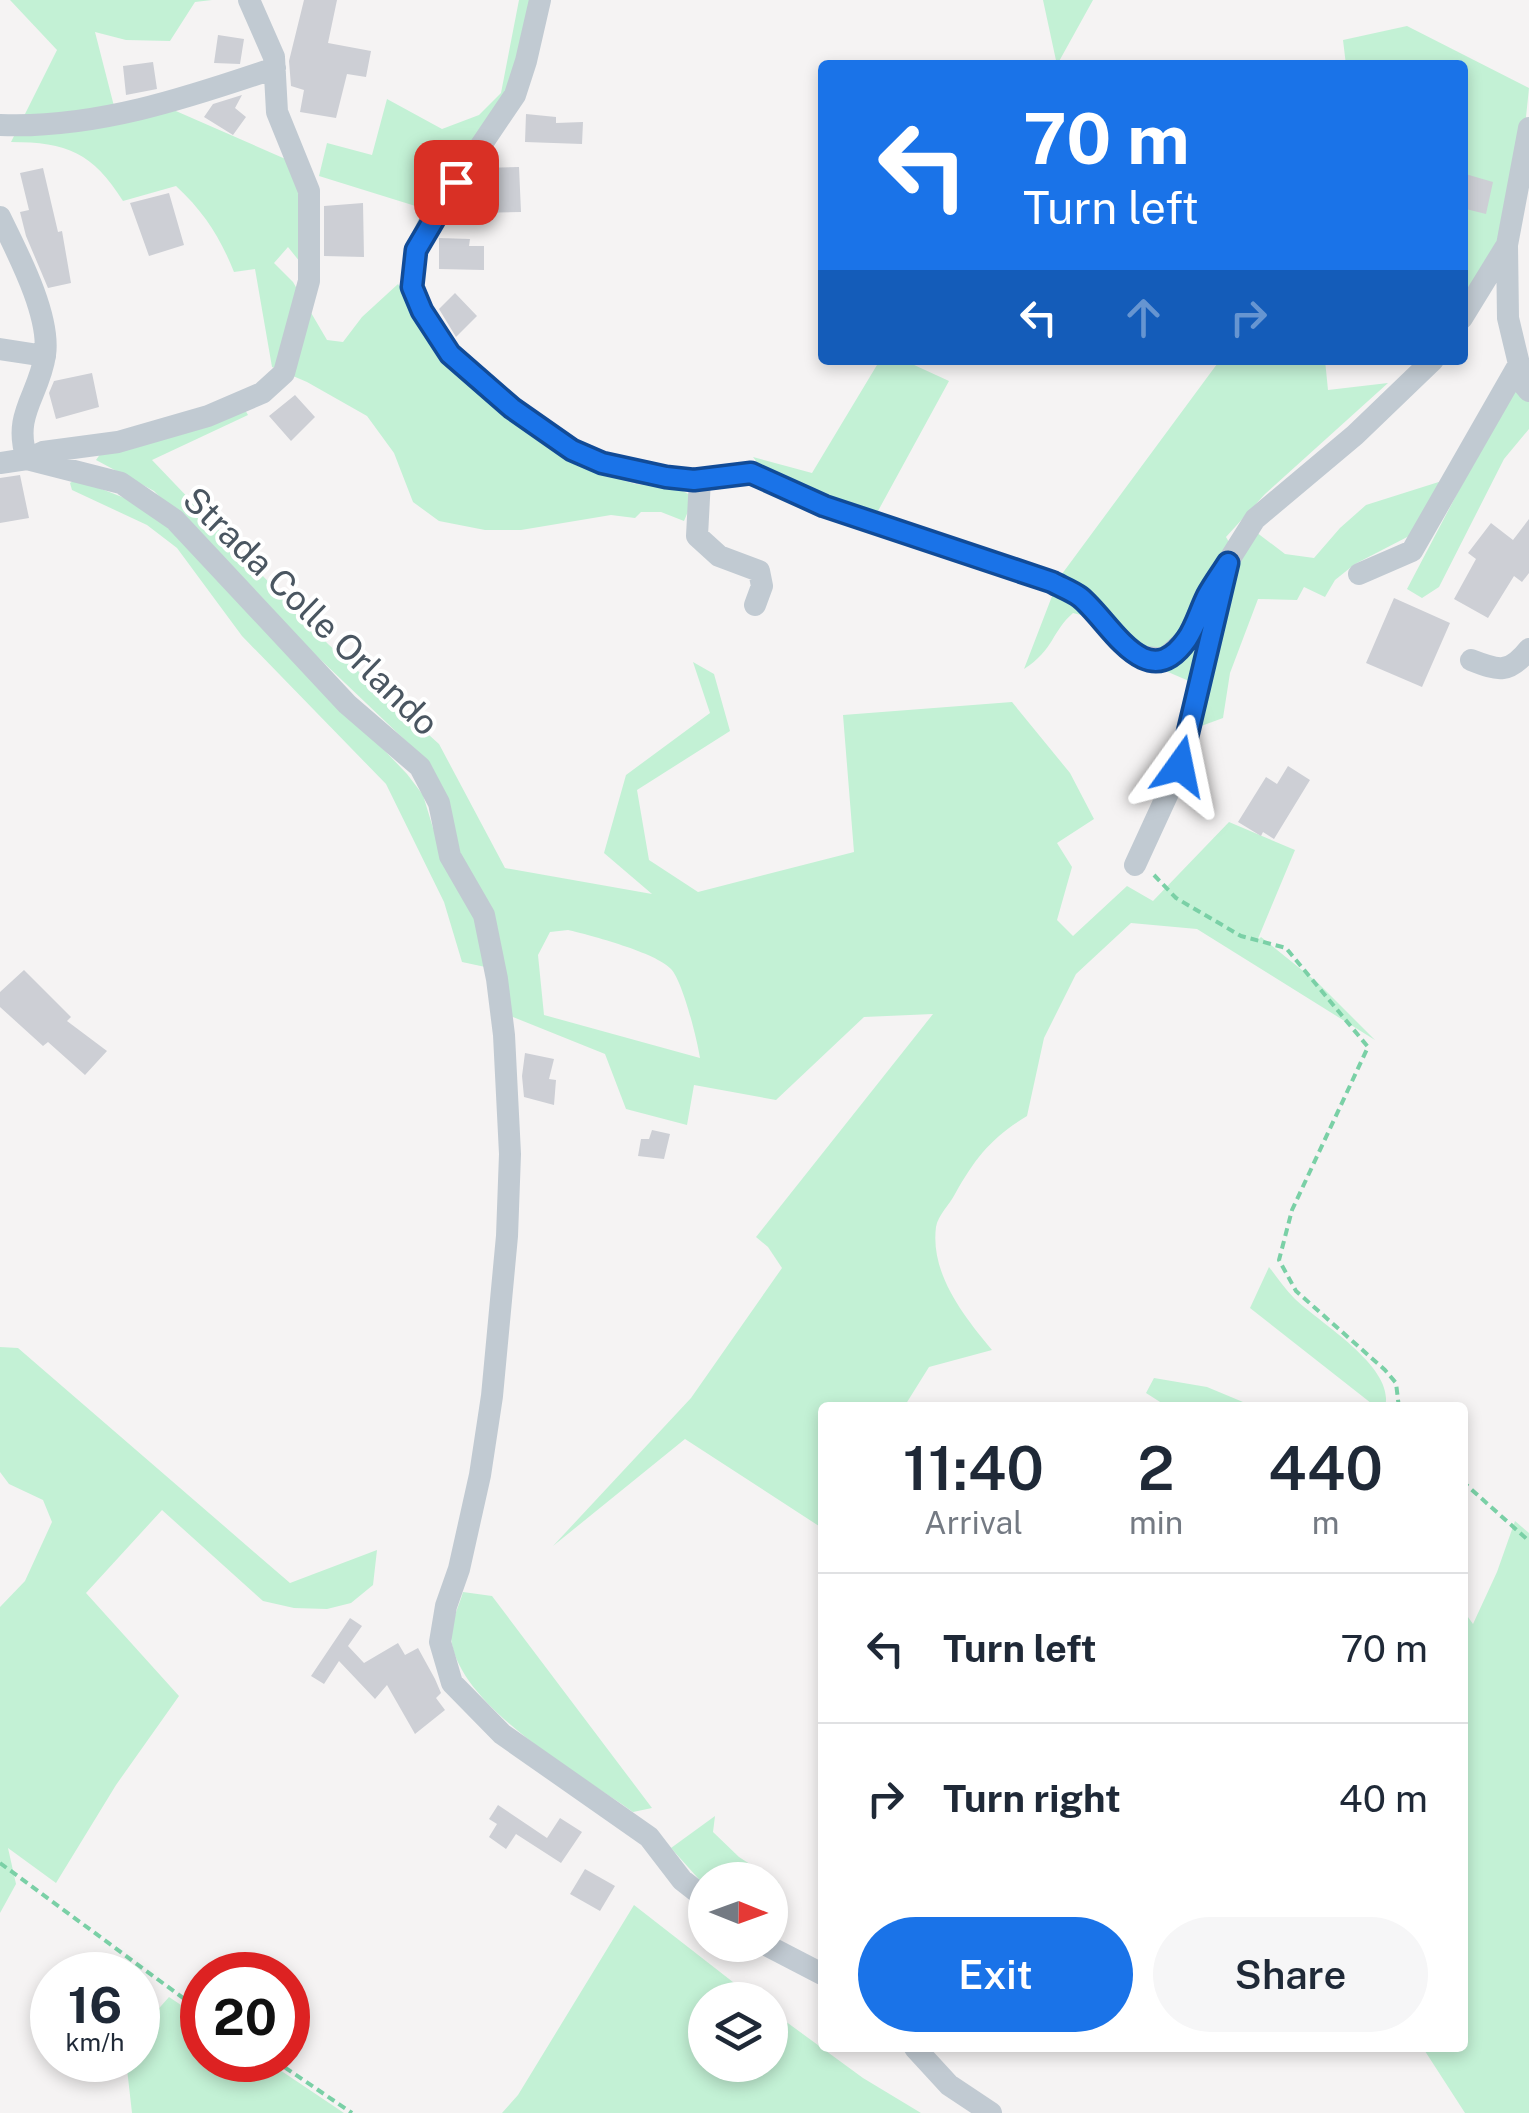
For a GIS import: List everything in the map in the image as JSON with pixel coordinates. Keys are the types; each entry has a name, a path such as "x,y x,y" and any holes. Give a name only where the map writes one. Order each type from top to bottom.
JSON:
{"street":[{"path":"0,462 118,442 208,416 262,392 284,374 309,282 310,206 305,178 277,112 275,68 268,38 249,0"},
{"path":"540,0 515,94 430,221 416,250 412,287 422,311 450,354 512,408 572,450 638,473 700,479 751,473 824,506 1052,582 1080,597 1137,656 1164,659 1187,638 1207,595 1255,519 1355,435 1428,365"},
{"path":"0,124 84,121 190,96 275,68"},
{"path":"1529,128 1507,246 1508,318 1529,391"},
{"path":"0,216 37,306 45,340 45,356 20,434 27,459"},
{"path":"1468,308 1507,246"},
{"path":"0,349 45,356"},
{"path":"1360,574 1412,550 1519,364"},
{"name":"Strada Colle Orlando","path":"27,459 120,483 175,520 347,704 420,767 438,802 450,856 484,916 498,979 510,1154 505,1268 487,1428 480,1476 440,1642 452,1683 502,1734 649,1837 688,1885"},
{"path":"700,479 697,536 719,556 758,571 762,586 755,606"},
{"path":"1143,869 1180,766 1228,563"},
{"path":"1471,660 1502,669 1517,664 1529,649"},
{"path":"788,1956 818,1972"},
{"path":"919,2052 948,2085 991,2113"}],"path":[{"path":"1143,869 1176,898 1241,936 1286,948 1368,1048 1292,1210 1279,1260 1296,1291 1386,1370 1396,1383 1398,1402"},
{"path":"1468,1487 1529,1541"},
{"path":"0,1863 180,1996"},
{"path":"306,2082 352,2113"}],"green space":[{"path":"10,0 212,0 195,2 170,41 126,40 95,32 116,114 169,108 290,161 302,185 304,267 288,247 274,263 293,282 327,340 343,342 362,317 398,284 452,367 581,466 635,484 679,489 694,497 684,521 661,512 641,512 635,518 611,515 521,530 485,530 439,521 413,502 394,453 367,416 272,367 255,269 234,272 210,226 176,186 123,201 101,172 77,154 48,144 11,142 57,50"},
{"path":"519,0 534,0 507,99 425,209 319,176 327,143 372,155 387,99 442,129 479,115 501,93"},
{"path":"1043,0 1093,0 1060,60 1056,60"},
{"path":"1407,26 1529,88 1521,165 1507,237 1468,303 1468,60 1345,60 1343,40"},
{"path":"877,365 914,365 949,381 878,511 963,544 858,513 763,470 753,457 812,473"},
{"path":"1216,365 1326,365 1328,390 1388,383 1265,494 1226,537 1233,549 1223,610 1256,532 1285,554 1314,558 1366,505 1445,480 1413,534 1355,564 1335,580 1325,597 1304,587 1297,600 1258,599 1230,673 1223,718 1193,729 1203,687 1161,669 1098,606 1081,615 1073,613 1041,655 1024,669 1059,578"},
{"path":"1519,376 1529,395 1529,429 1504,459 1439,587 1422,598 1407,589"},
{"path":"244,408 248,415 152,460 328,644 439,744 505,868 652,894 604,853 626,775 710,713 693,662 714,674 730,731 637,790 649,860 698,892 854,852 843,715 1012,702 1070,773 1094,819 1057,843 1072,867 1057,920 1073,936 1127,886 1153,901 1229,822 1295,850 1257,941 1261,937 1318,983 1375,1040 1197,929 1131,923 1076,974 1044,1038 1027,1116 985,1149 937,1223 938,1261 944,1278 960,1309 992,1350 929,1367 907,1402 818,1402 818,1525 685,1439 553,1546 691,1398 782,1268 756,1237 933,1014 864,1017 776,1100 694,1085 687,1125 626,1109 605,1054 508,1015 506,978 408,743 154,491 96,460 103,450","holes":["568,930 607,940 671,969 685,998 700,1058 544,1015 538,955 550,932"]},
{"path":"76,479 140,504 186,542 407,774 423,795 433,828 471,907 490,968 462,962 444,902 386,784 242,636 177,548 147,525 72,490 70,483"},
{"path":"1269,1267 1294,1298 1368,1362 1379,1377 1385,1402 1370,1402 1250,1308"},
{"path":"0,1347 18,1348 290,1583 377,1550 373,1585 351,1603 327,1609 294,1608 263,1601 162,1510 86,1593 179,1696 116,1785 56,1883 8,1848 16,1884 0,1913 0,1607 25,1581 52,1522 43,1500 9,1484 0,1472"},
{"path":"1154,1378 1207,1387 1243,1402 1160,1402 1146,1393"},
{"path":"1515,1521 1529,1533 1529,2113 1465,2113 1426,2052 1468,2052 1468,1617 1473,1624"},
{"path":"463,1592 492,1596 652,1808 633,1812 583,1779 524,1736 474,1688 458,1663 451,1637"},
{"path":"715,1816 713,1832 747,1862 688,1862 688,1867 671,1848"},
{"path":"634,1905 688,1947 688,1962 707,1962 733,1982 688,1982 688,2082 788,2082 788,2023 818,2045 818,2052 827,2052 921,2113 502,2113 518,2095"},
{"path":"169,1997 180,2004 180,2082 298,2082 344,2113 132,2113 128,2082 160,2082 160,2007"}],"building":[{"path":"304,0 337,0 328,43 371,51 366,77 347,74 336,118 300,112 304,90 291,86 289,61"},
{"path":"218,35 244,39 240,64 214,63"},
{"path":"153,62 157,89 126,95 123,66"},
{"path":"242,95 235,108 246,117 233,135 204,117 213,104"},
{"path":"526,114 556,117 556,123 583,122 582,144 525,142"},
{"path":"519,167 521,212 475,213 474,182 484,168"},
{"path":"43,168 58,232 62,231 71,283 48,288 20,212 29,210 20,173"},
{"path":"1468,175 1493,182 1486,214 1468,210"},
{"path":"169,193 184,245 149,256 130,203"},
{"path":"363,203 364,257 324,256 324,206"},
{"path":"439,238 470,239 469,246 484,246 484,270 439,269"},
{"path":"455,293 477,316 456,337 439,309"},
{"path":"92,373 99,407 56,419 49,393 54,381"},
{"path":"295,395 315,417 291,441 269,416"},
{"path":"20,475 29,518 0,523 0,478"},
{"path":"1529,519 1529,573 1522,582 1514,576 1488,618 1454,599 1476,559 1468,553 1491,523 1513,540"},
{"path":"1394,598 1450,623 1422,687 1366,663"},
{"path":"1288,766 1310,780 1274,839 1238,822 1266,777 1277,784"},
{"path":"24,970 71,1017 67,1021 107,1051 85,1075 48,1042 43,1046 0,1007 0,992"},
{"path":"525,1053 554,1059 549,1079 556,1080 554,1105 524,1097"},
{"path":"652,1130 670,1134 664,1159 638,1156 641,1139 649,1139"},
{"path":"350,1618 362,1626 348,1646 364,1663 398,1643 405,1655 418,1648 441,1693 436,1698 445,1710 415,1734 387,1685 375,1699 339,1661 324,1684 311,1676"},
{"path":"498,1805 547,1838 560,1818 582,1832 561,1863 516,1834 506,1849 489,1837 497,1824 489,1819"},
{"path":"585,1869 615,1886 600,1911 570,1894"}],"route":[{"path":"456,182 416,250 412,287 422,311 450,354 512,408 572,450 638,473 694,480 751,473 767,478 824,506 1052,582 1080,597 1137,656 1150,660 1164,659 1187,638 1207,595 1228,563 1180,766"}]}
